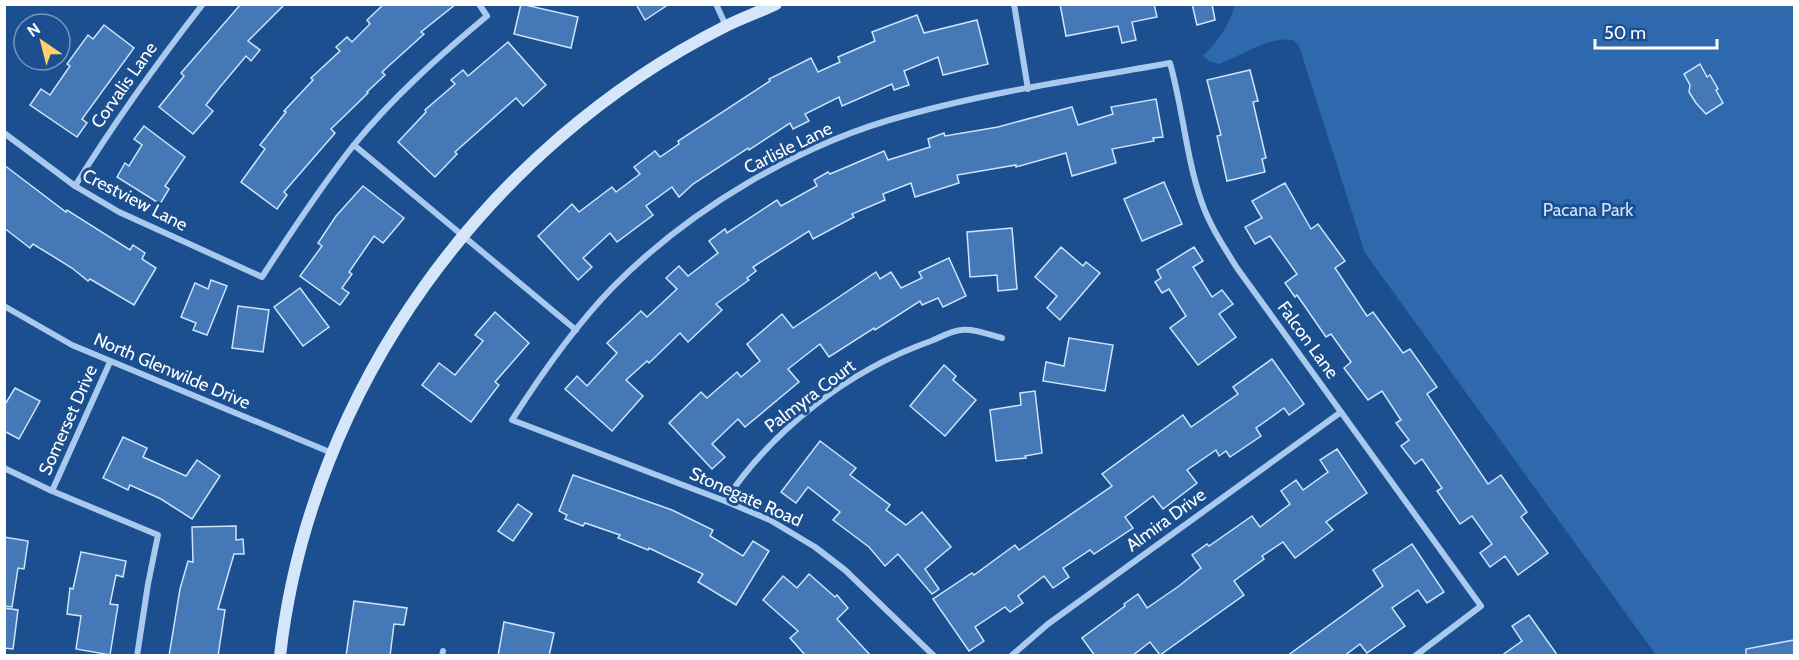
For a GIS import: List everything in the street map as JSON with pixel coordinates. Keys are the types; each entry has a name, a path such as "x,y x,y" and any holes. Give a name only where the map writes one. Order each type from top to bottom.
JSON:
{"street":[{"name":"Corvalis Lane","path":"75,186 107,134 148,75 202,4"},
{"path":"479,4 487,16 444,52 354,145 576,330"},
{"path":"716,4 726,26"},
{"path":"280,656 284,627 308,519 332,453 391,337 462,236 504,190 574,125 622,89 668,59 726,26 776,4"},
{"path":"1014,4 1028,89"},
{"name":"Carlisle Lane","path":"512,420 540,376 614,287 659,246 705,210 752,180 804,154 856,132 906,115 1028,89 1170,63"},
{"name":"Falcon Lane","path":"1170,63 1202,204 1237,268 1481,606 1415,656"},
{"name":"Crestview Lane","path":"4,134 75,186 119,212 262,277 307,208 354,145"},
{"name":"North Glenwilde Drive","path":"4,306 72,345 332,453"},
{"name":"Palmyra Court","path":"725,501 743,473 768,446 809,410 856,376 913,347 963,330 1002,338"},
{"name":"Somerset Drive","path":"52,491 110,362"},
{"name":"Almira Drive","path":"1011,656 1048,624 1341,412"},
{"name":"Stonegate Road","path":"512,420 770,520 815,547 845,570 934,656"},
{"path":"4,468 52,491 158,535 137,656"}],"green space":[{"name":"Pacana Park","path":"1235,5 1794,5 1794,655 1656,655 1365,253 1299,46 1293,40 1274,41 1219,64 1203,56 1223,32"}],"building":[{"path":"241,4 285,4 248,41 260,50 251,61 246,56 220,87 206,105 213,111 193,134 159,107 184,76 181,73"},
{"path":"384,4 456,4 421,32 424,34 382,72 385,75 331,129 335,133 284,192 287,195 277,209 241,182 265,149 260,145 286,112 284,111 313,80 311,78 340,51 336,47 347,37 352,42 370,24 367,20"},
{"path":"521,4 578,17 571,48 514,34"},
{"path":"636,4 669,4 645,20"},
{"path":"1060,4 1154,4 1157,17 1132,22 1136,40 1122,43 1118,26 1066,36"},
{"path":"1192,4 1212,4 1215,20 1197,25"},
{"path":"917,15 924,33 977,20 988,64 943,75 938,57 904,71 909,85 894,90 892,84 842,106 839,97 805,114 809,121 793,129 790,123 693,184 679,197 672,187 646,206 653,215 617,242 610,233 583,258 592,267 578,280 538,236 572,204 579,212 612,187 616,192 640,174 634,167 655,151 660,157 679,144 678,141 770,81 769,79 811,58 818,72 840,62 838,57 875,41 872,32"},
{"path":"104,25 134,48 82,119 87,123 77,137 30,105 41,89 50,95 66,72 72,72 72,57 88,35 93,39"},
{"path":"508,42 546,85 523,106 516,98 455,152 457,154 435,177 398,142 426,112 425,110 455,84 451,80 463,70 468,76"},
{"path":"1700,64 1707,77 1710,75 1723,103 1706,114 1689,92 1690,85 1684,74"},
{"path":"1250,70 1258,101 1253,102 1266,158 1262,159 1265,172 1227,181 1217,136 1221,135 1207,80"},
{"path":"1156,99 1163,137 1153,138 1154,141 1112,149 1116,163 1072,176 1066,153 1016,167 1016,165 957,175 959,183 915,197 911,183 883,194 885,200 852,214 854,217 813,239 809,231 753,267 756,271 747,278 749,280 716,304 722,310 688,342 680,333 649,363 647,361 626,380 643,396 612,431 565,389 577,376 587,386 617,353 607,343 641,311 647,317 677,289 666,278 679,266 688,276 718,253 709,241 725,229 727,233 777,200 781,206 817,186 814,180 828,172 830,174 884,151 888,160 930,147 928,139 944,133 945,136 998,127 1072,107 1078,125 1113,114 1111,107"},
{"path":"144,126 185,157 165,186 169,189 160,204 117,177 125,163 129,166 142,145 134,139"},
{"path":"4,165 66,212 67,210 130,250 133,245 145,253 142,259 156,268 134,305 90,279 88,281 72,268 33,244 30,248 4,228"},
{"path":"1164,182 1182,224 1142,241 1124,199"},
{"path":"1285,183 1311,229 1318,224 1345,261 1335,268 1367,316 1373,312 1403,353 1410,349 1437,387 1427,394 1488,484 1501,475 1527,512 1521,517 1548,553 1518,575 1505,556 1490,567 1480,553 1492,544 1472,516 1460,524 1437,491 1442,488 1422,459 1415,464 1401,446 1409,440 1396,423 1401,420 1382,391 1368,400 1344,368 1351,362 1331,334 1326,337 1297,295 1295,297 1285,283 1297,274 1270,236 1255,244 1245,227 1262,218 1252,201"},
{"path":"363,186 404,218 383,243 374,236 349,272 352,274 342,288 349,293 340,305 300,276 322,246 318,243 336,216"},
{"path":"1012,228 1017,289 998,291 997,275 970,277 967,232"},
{"path":"1061,247 1083,266 1086,262 1100,273 1060,320 1047,308 1057,296 1035,277"},
{"path":"1194,247 1203,261 1193,267 1212,297 1222,290 1233,304 1219,314 1236,337 1198,365 1170,328 1186,316 1169,289 1162,293 1155,282 1161,278 1157,270"},
{"path":"949,258 966,296 943,307 938,298 922,305 920,301 829,357 820,344 788,369 799,382 745,427 738,419 712,444 725,457 712,469 669,423 701,392 707,398 737,372 741,377 760,361 747,344 782,314 793,328 876,272 880,279 891,272 901,288 922,278 919,272"},
{"path":"211,280 227,286 207,335 193,330 196,323 181,317 195,283 208,289"},
{"path":"300,288 329,327 303,346 274,307"},
{"path":"238,306 269,310 263,352 232,348"},
{"path":"495,312 529,343 495,382 499,385 471,422 422,385 439,363 455,375 483,341 475,335"},
{"path":"1069,338 1113,345 1105,391 1043,381 1046,362 1064,366"},
{"path":"1272,359 1304,404 1289,415 1284,408 1256,428 1261,436 1230,457 1226,451 1219,456 1216,450 1187,470 1197,483 1163,509 1153,496 1125,517 1133,528 1094,554 1090,550 1063,568 1069,577 1053,588 1044,576 1018,596 1023,603 1010,612 1005,607 975,627 984,641 969,651 933,599 972,573 974,575 1015,545 1019,550 1112,486 1102,474 1183,415 1191,427 1238,394 1233,387"},
{"path":"944,365 956,376 953,380 976,400 945,436 910,406"},
{"path":"15,388 40,401 19,439 4,431 4,406"},
{"path":"1035,391 1042,453 1025,456 1026,458 996,461 990,410 1021,405 1020,393"},
{"path":"123,437 147,448 143,457 186,476 197,460 220,476 192,519 161,499 130,485 128,490 103,478"},
{"path":"820,441 856,468 850,475 890,505 886,510 906,525 922,512 951,547 925,569 939,589 932,594 898,554 885,566 869,547 833,520 840,512 808,487 796,503 781,492"},
{"path":"1337,449 1367,493 1326,522 1333,530 1295,558 1283,542 1262,556 1264,559 1234,581 1244,595 1160,655 1150,642 1132,656 1095,656 1082,638 1138,594 1147,608 1179,586 1201,568 1192,555 1207,544 1209,546 1252,516 1260,527 1290,504 1281,491 1296,480 1303,490 1328,472 1320,460"},
{"path":"573,475 672,510 713,530 710,536 743,556 753,541 769,551 736,605 698,582 703,574 649,548 648,550 618,538 620,535 565,519 567,515 559,511"},
{"path":"518,504 532,514 513,541 498,531"},
{"path":"236,526 236,540 243,539 244,554 234,554 218,609 225,610 218,656 169,656 180,589 188,561 193,562 192,527"},
{"path":"4,537 28,541 24,569 18,568 12,607 4,606"},
{"path":"1412,544 1444,592 1427,603 1418,590 1392,608 1405,626 1367,653 1360,644 1344,656 1287,656 1383,586 1373,570"},
{"path":"81,552 126,561 123,577 116,575 110,604 118,605 110,655 76,649 81,616 67,614 70,588 73,589"},
{"path":"809,574 835,597 837,595 848,608 837,619 871,656 806,656 790,638 798,631 763,600 783,576 797,588"},
{"path":"354,601 407,608 404,625 394,624 390,656 346,656"},
{"path":"4,608 18,610 13,649 4,648"},
{"path":"1529,615 1558,656 1501,656 1522,641 1512,626"},
{"path":"504,622 554,633 549,656 498,656"},
{"path":"1794,640 1794,656 1746,656 1746,649"}]}
